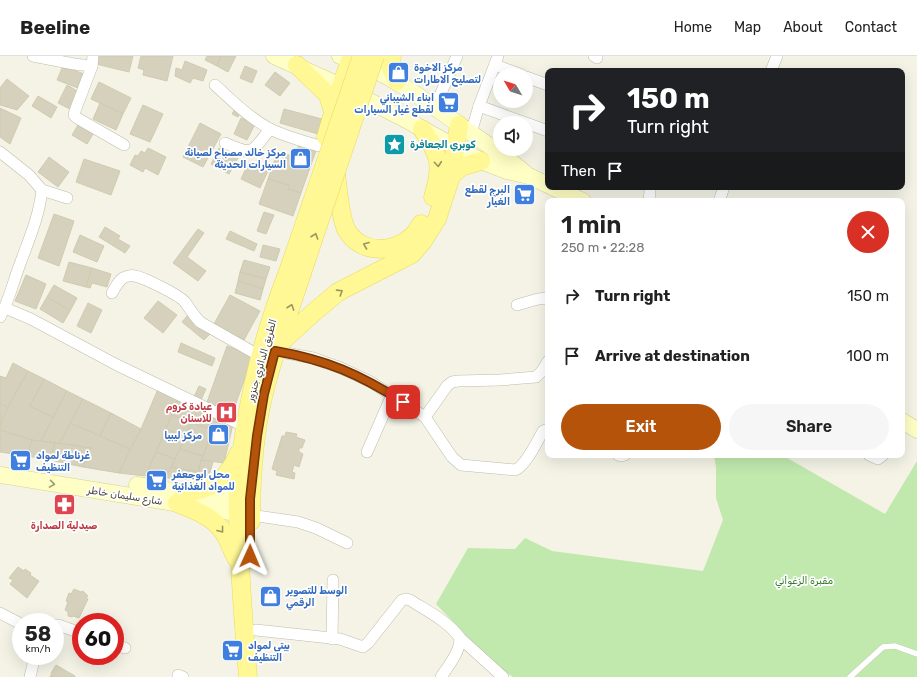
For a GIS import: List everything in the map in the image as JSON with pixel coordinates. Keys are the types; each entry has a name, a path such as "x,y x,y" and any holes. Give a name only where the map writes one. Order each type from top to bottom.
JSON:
{"main road":[{"path":"274,56 341,86 481,161 529,176 545,184"},
{"name":"الطريق الدائري جنزور","path":"248,677 239,566 244,506 271,351 270,324 296,271 336,174 375,56"},
{"path":"392,56 390,66 397,81"},
{"path":"270,324 282,273 351,57 397,81 511,161 529,176"},
{"name":"الطريق الدائري جنزور","path":"258,677 250,556 244,506 241,447 244,426 271,351 296,271 351,57"},
{"path":"297,66 328,95 333,112"},
{"path":"336,174 343,219 345,227 351,236 361,245 372,248 386,249 404,243 419,229 429,208 439,175 436,151 422,129"},
{"path":"271,351 338,292 412,254 423,241 437,219 451,176 456,147 465,129"},
{"path":"451,176 466,164 481,161"},
{"path":"559,190 576,198"},
{"path":"180,498 202,490 221,480 232,468 241,447"},
{"name":"شارع سليمان خاطر","path":"0,464 180,498"},
{"name":"شارع سليمان خاطر","path":"0,476 244,506"},
{"path":"180,498 217,525 223,532 239,566"}],"street":[{"path":"33,56 74,64 92,61 74,115 124,145"},
{"path":"435,107 456,56"},
{"path":"771,68 777,56"},
{"path":"465,129 479,106 497,60 510,68"},
{"path":"533,80 545,84"},
{"path":"215,85 232,102 270,129 289,137 323,147"},
{"path":"479,106 545,130"},
{"path":"225,143 244,151 249,151 256,148 270,129"},
{"path":"0,152 29,175 42,190 66,198"},
{"path":"42,190 36,222 2,313 31,319 117,365 244,426"},
{"path":"112,293 118,282 124,277 135,276 181,299 200,322 271,351 313,358 341,368 371,382 425,417 456,462 460,465 515,470 518,469 526,459 542,431 545,430"},
{"path":"517,305 545,298"},
{"path":"425,417 447,386 452,382 536,377 545,366"},
{"path":"367,452 392,395"},
{"path":"244,506 316,528 347,543"},
{"path":"332,639 333,580"},
{"path":"256,630 340,639 363,647 402,600 406,599 435,616 456,632 460,638 503,677"},
{"path":"0,613 12,619"},
{"path":"441,677 457,652 460,638"},
{"path":"30,677 33,665"}],"lane":[{"path":"850,677 883,647 896,646 917,654"}],"green space":[{"name":"مقبرة الزغواني","path":"714,458 787,458 885,514 917,461 917,677 513,677 494,665 436,604 468,548 515,549 525,538 552,551 703,571 723,520 716,498"}],"building":[{"path":"97,56 133,56 129,72 96,64"},
{"path":"141,56 173,56 167,81 143,75 144,70 138,68"},
{"path":"207,56 221,56 217,66 205,60"},
{"path":"221,56 236,56 228,72 217,66"},
{"path":"185,61 207,70 203,81 193,78 190,83 175,76 176,68 182,70"},
{"path":"63,66 84,74 78,88 57,80"},
{"path":"245,66 257,71 252,83 240,78"},
{"path":"275,72 290,83 280,96 265,85"},
{"path":"7,79 29,96 17,110 0,105 0,88"},
{"path":"99,82 131,98 123,114 91,99"},
{"path":"67,85 79,92 70,109 58,103"},
{"path":"38,96 57,107 51,118 32,106"},
{"path":"100,103 123,114 116,130 93,119"},
{"path":"143,105 163,114 150,142 130,134"},
{"path":"236,107 241,110 238,117 232,114"},
{"path":"0,108 21,118 10,144 0,137"},
{"path":"284,109 322,119 318,134 280,123"},
{"path":"241,118 255,124 247,140 234,134"},
{"path":"200,123 221,134 203,167 183,157"},
{"path":"78,125 93,134 87,144 72,135"},
{"path":"300,142 317,148 301,193 288,189 289,185 268,179 278,151 295,157"},
{"path":"148,148 166,157 158,175 145,168 143,172 130,165 135,155 138,156 141,151 145,153"},
{"path":"219,148 238,158 229,174 211,164"},
{"path":"49,157 69,172 58,187 38,172"},
{"path":"84,159 120,171 111,195 76,182"},
{"path":"249,162 268,171 260,188 241,179"},
{"path":"268,179 289,185 288,189 301,193 293,216 259,204"},
{"path":"264,212 274,215 266,234 257,231"},
{"path":"54,214 74,221 59,266 38,258"},
{"path":"105,227 120,236 118,239 130,246 125,253 99,237"},
{"path":"198,229 204,233 187,257 206,271 198,281 173,263"},
{"path":"230,231 257,244 254,251 226,239"},
{"path":"80,235 104,246 97,262 73,252"},
{"path":"263,245 280,249 276,261 260,257"},
{"path":"244,260 270,267 266,279 240,272"},
{"path":"69,262 92,268 86,287 63,281"},
{"path":"92,268 111,274 107,287 92,283 90,288 86,287"},
{"path":"240,272 266,279 263,289 238,281"},
{"path":"26,275 46,284 36,309 15,301"},
{"path":"238,281 263,289 260,300 235,293"},
{"path":"54,285 77,298 70,311 47,297"},
{"path":"230,295 260,311 244,340 214,324"},
{"path":"47,297 70,311 63,323 40,309"},
{"path":"158,301 177,315 163,333 144,318"},
{"path":"88,303 102,310 91,333 77,326"},
{"path":"188,315 211,333 204,340 182,322"},
{"path":"181,343 215,358 212,366 178,352"},
{"path":"227,346 253,356 232,414 206,405"},
{"path":"13,363 28,371 8,407 0,404 0,376 6,378"},
{"path":"28,371 44,379 30,406 53,417 41,441 32,440 0,430 0,425 8,407"},
{"path":"44,379 67,391 53,417 30,406"},
{"path":"199,386 206,389 201,400 194,397"},
{"path":"158,389 178,399 146,476 119,473 141,429"},
{"path":"67,391 83,399 60,443 41,441"},
{"path":"83,399 111,413 100,436 70,423"},
{"path":"178,399 198,408 191,423 172,415"},
{"path":"0,404 8,407 0,425"},
{"path":"198,408 218,417 213,430 191,423"},
{"path":"111,413 141,429 130,449 100,436"},
{"path":"172,415 191,423 185,437 166,429"},
{"path":"218,417 233,424 224,463 201,460"},
{"path":"70,423 130,449 119,473 83,467 91,448 60,443"},
{"path":"191,423 213,430 203,456 180,449"},
{"path":"166,429 185,437 175,459 156,452"},
{"path":"0,430 32,440 27,456 0,452"},
{"path":"286,432 297,434 296,437 305,440 302,448 299,448 299,452 303,454 299,467 294,465 292,472 295,473 294,479 276,475 277,471 272,469 282,436 285,436"},
{"path":"32,440 55,443 50,460 27,456"},
{"path":"55,443 91,448 83,467 50,460"},
{"path":"180,449 203,456 198,472 171,467"},
{"path":"156,452 175,459 166,478 146,476"},
{"path":"201,460 213,462 208,479 197,480"},
{"path":"171,467 198,472 197,480 166,478"},
{"path":"18,567 31,573 30,575 39,581 27,598 10,584 13,580 9,578"},
{"path":"74,589 81,592 83,591 88,596 86,597 88,599 81,613 72,613 72,617 68,616 68,612 65,610 69,593 71,594"},
{"path":"56,665 75,677 50,677"}],"place":[{"name":"مركز الاخوة لتصليح الاطارات","path":"398,73"},
{"name":"ابناء الشيباني لقطع غيار السيارات","path":"449,103"},
{"name":"كوبري الجعافرة","path":"394,144"},
{"name":"مركز خالد مصباح لصيانة السيارات الحديثة","path":"301,158"},
{"name":"البرج لقطع الغيار","path":"525,195"},
{"name":"عيادة كروم للاسنان","path":"227,412"},
{"name":"مركز ليبيا","path":"218,435"},
{"name":"غرناطة لمواد التنظيف","path":"20,461"},
{"name":"محل ابوجعفر للمواد الغذائية","path":"156,480"},
{"name":"صيدلية الصدارة","path":"64,505"},
{"name":"الوسط للتصوير الرقمي","path":"271,596"},
{"name":"بيتي لمواد التنظيف","path":"233,651"}],"route":[{"path":"250,556 250,499 257,436 264,394 275,351 313,358 341,368 371,382 403,402"}]}
